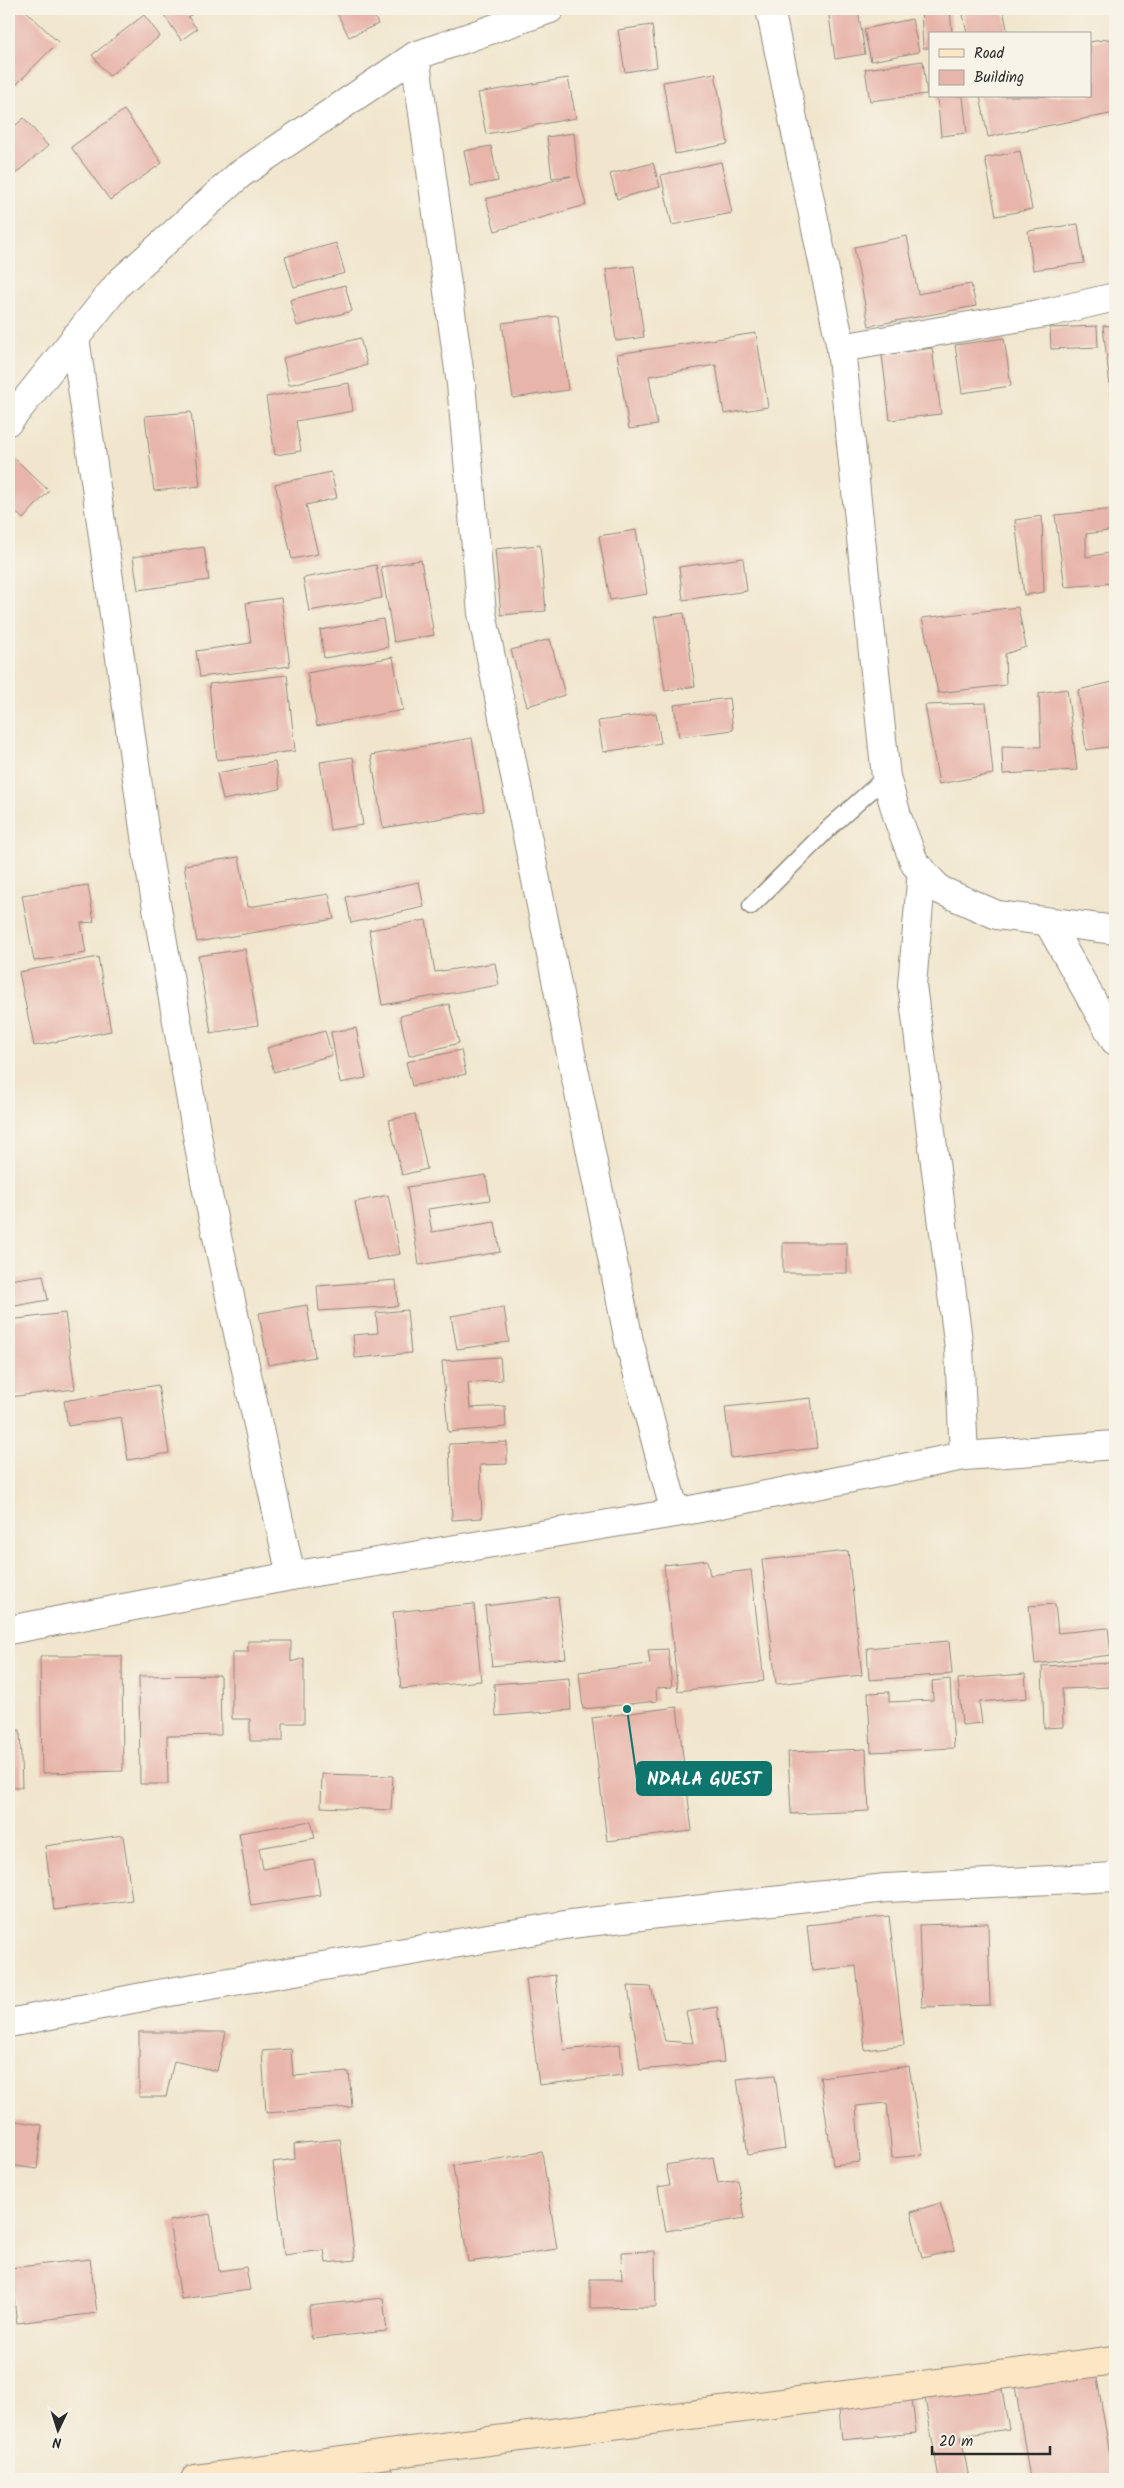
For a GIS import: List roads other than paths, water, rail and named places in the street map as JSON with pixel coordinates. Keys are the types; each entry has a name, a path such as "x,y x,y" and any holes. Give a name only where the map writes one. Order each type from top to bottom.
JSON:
{"street":[{"path":"9,421 119,283 239,175 415,56 550,9"},
{"path":"770,9 841,348 886,777 898,819 915,864 940,890 997,915 1115,930"},
{"path":"415,56 461,384 482,613 629,1341 675,1513"},
{"path":"841,348 1051,312 1115,297"},
{"path":"75,337 150,866 206,1186 291,1576"},
{"path":"922,870 912,985 959,1348 964,1456"},
{"path":"1048,922 1115,1041"},
{"path":"9,1630 291,1576 675,1513 964,1456 1115,1445"},
{"path":"9,2023 158,1994 572,1924 886,1888 1115,1877"},
{"path":"195,2479 1115,2360"}],"lane":[{"path":"751,906 829,828 886,777"}],"place":[{"name":"NDALA GUEST","path":"627,1709"}]}
